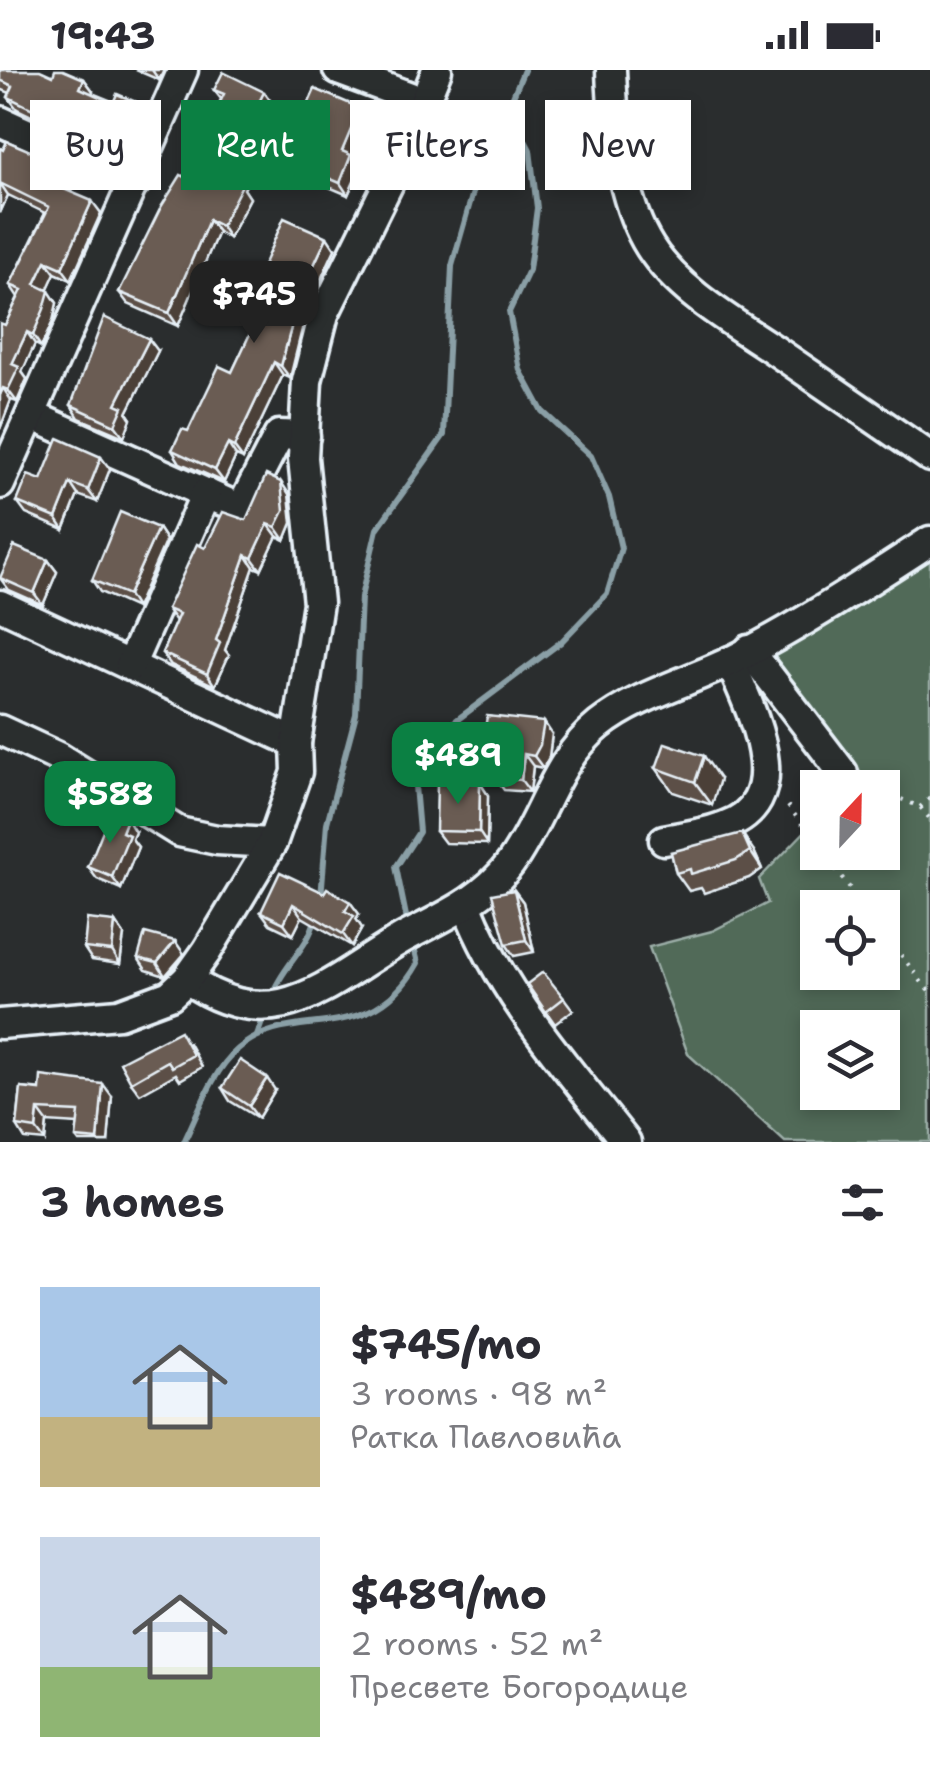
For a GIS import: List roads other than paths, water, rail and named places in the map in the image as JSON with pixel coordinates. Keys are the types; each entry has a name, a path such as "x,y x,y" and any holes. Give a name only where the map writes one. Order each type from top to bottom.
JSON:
{"street":[{"path":"161,121 183,70"},
{"path":"338,70 419,100"},
{"path":"425,100 437,70"},
{"path":"610,70 612,103 632,204 642,233 659,260 704,301 930,457"},
{"path":"0,121 30,135"},
{"path":"0,484 131,190"},
{"path":"0,1024 135,1011 160,1001 188,979 272,844 298,772 296,743 318,603 305,436 307,381 324,314 382,190"},
{"path":"31,415 241,509 279,435 305,436"},
{"path":"130,666 206,493"},
{"path":"188,979 230,1003 269,1004 335,986 410,935 466,904 508,866 565,763 587,736 616,715 740,656 836,602 930,541"},
{"path":"0,605 296,743"},
{"path":"740,656 840,770"},
{"path":"664,840 727,826 741,817 760,790 765,774 762,740 740,656"},
{"path":"0,730 58,757 178,832 272,844"},
{"path":"466,904 510,996 626,1142"}],"waterway":[{"path":"408,926 396,867 419,832 413,763 442,731 561,642 607,594 621,548 609,497 591,456 542,411 520,370 509,312 529,270 537,208 530,150 508,108 524,70"},
{"path":"321,898 327,823 356,714 361,597 377,529 444,435 452,266 474,190"},
{"path":"272,995 307,940 315,920"},
{"path":"184,1142 214,1080 238,1049 259,1035 282,1028 354,1016 377,1007 398,990 418,963 413,943"},
{"path":"257,1036 266,1011"}]}
